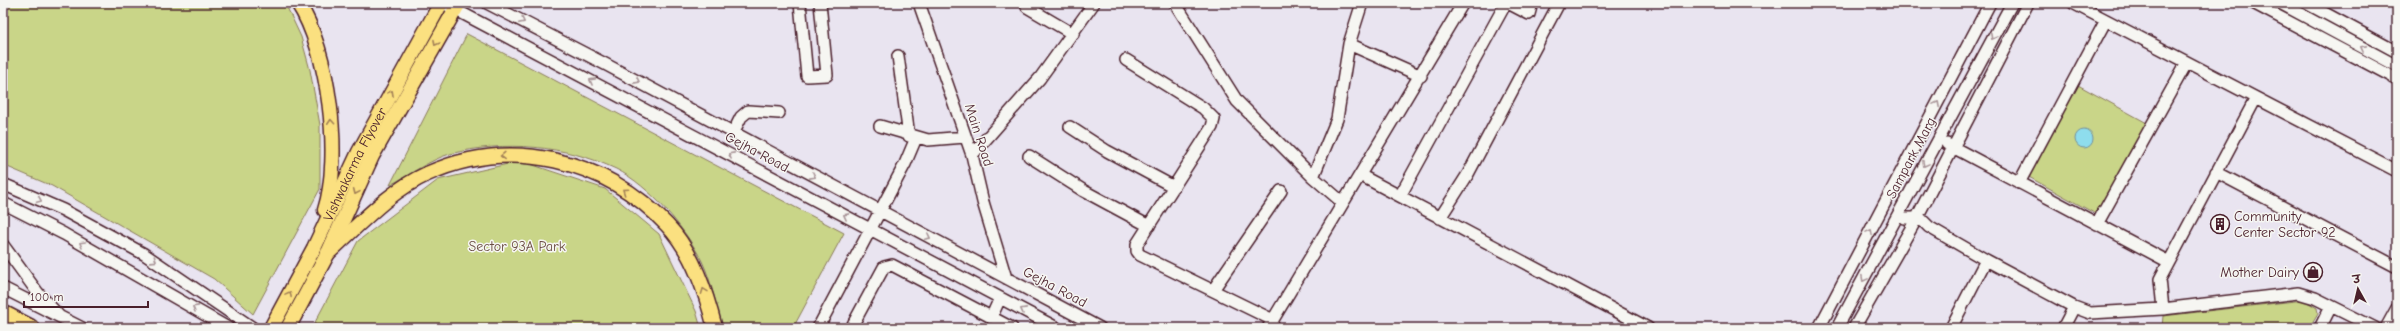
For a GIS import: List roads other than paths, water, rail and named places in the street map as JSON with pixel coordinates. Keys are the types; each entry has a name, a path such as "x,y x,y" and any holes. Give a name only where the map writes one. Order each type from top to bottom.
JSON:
{"highway":[{"path":"3,314 30,328"}],"main road":[{"path":"298,3 305,14 319,50 331,123 332,161 329,200 314,248"},
{"name":"Vishwakarma Flyover","path":"271,328 365,154 442,3"},
{"name":"Vishwakarma Flyover","path":"288,328 328,253 365,154 457,6"},
{"path":"328,253 403,188 426,174 458,163 480,159 532,155 569,163 606,178 641,201 668,226 687,254 705,291 715,328"}],"street":[{"name":"Gejha Road","path":"442,3 457,6 1057,328"},
{"name":"Gejha Road","path":"487,3 1100,328"},
{"path":"800,3 807,76 827,75 820,3"},
{"name":"Main Road","path":"919,3 972,155 985,209 1006,278"},
{"path":"972,155 1020,101 1073,34 1094,3"},
{"path":"1175,3 1237,101 1313,177 1342,202"},
{"path":"1313,177 1337,119 1349,44 1362,3"},
{"path":"1126,60 1197,104 1214,119 1212,127 1136,248 1140,255 1213,290 1270,324 1463,3"},
{"path":"1400,196 1507,3 1529,14 1532,3"},
{"path":"1440,218 1468,174 1559,3"},
{"name":"Sampark Marg","path":"1819,328 1990,3"},
{"name":"Sampark Marg","path":"1837,328 1908,218 1939,139 2012,3"},
{"path":"1854,328 1908,218 1953,147 2028,3"},
{"path":"2073,3 2397,171"},
{"path":"2253,3 2397,79"},
{"path":"2280,3 2397,66"},
{"path":"2306,3 2397,52"},
{"path":"1027,7 1073,34"},
{"path":"2019,183 2106,20"},
{"path":"1349,44 1420,76"},
{"path":"818,328 880,212 913,137 898,56"},
{"path":"2097,224 2187,62"},
{"path":"2163,309 2160,279 2256,98"},
{"path":"733,133 741,117 748,111 779,113"},
{"path":"880,126 913,137 937,141 965,137"},
{"path":"1070,127 1107,151 1174,187"},
{"path":"1939,139 2169,262"},
{"path":"1029,156 1084,191 1149,226"},
{"path":"2216,172 2397,267"},
{"path":"1360,175 1648,328"},
{"path":"3,184 97,228 144,254 253,328"},
{"path":"1213,290 1281,191"},
{"path":"3,203 64,234 225,326 229,311"},
{"path":"1908,218 1929,227 1986,260 2074,307 2098,314 2163,309 2295,293 2306,295 2375,328"},
{"path":"3,245 38,293 59,316"},
{"path":"1951,328 1986,260"},
{"path":"851,328 884,267 887,265 896,266 1012,328"},
{"path":"5,288 82,328"},
{"path":"991,318 1000,298"},
{"path":"2320,328 2331,306"},
{"path":"2062,328 2074,307"},
{"path":"2386,328 2397,308"}],"water":[{"path":"2080,130 2088,130 2093,135 2091,146 2088,148 2080,148 2075,143 2075,135"}],"place":[{"name":"Community Center Sector 92","path":"2220,224"},
{"name":"Mother Dairy","path":"2313,272"}],"park label":[{"name":"Sector 93A Park","path":"517,246"}]}
